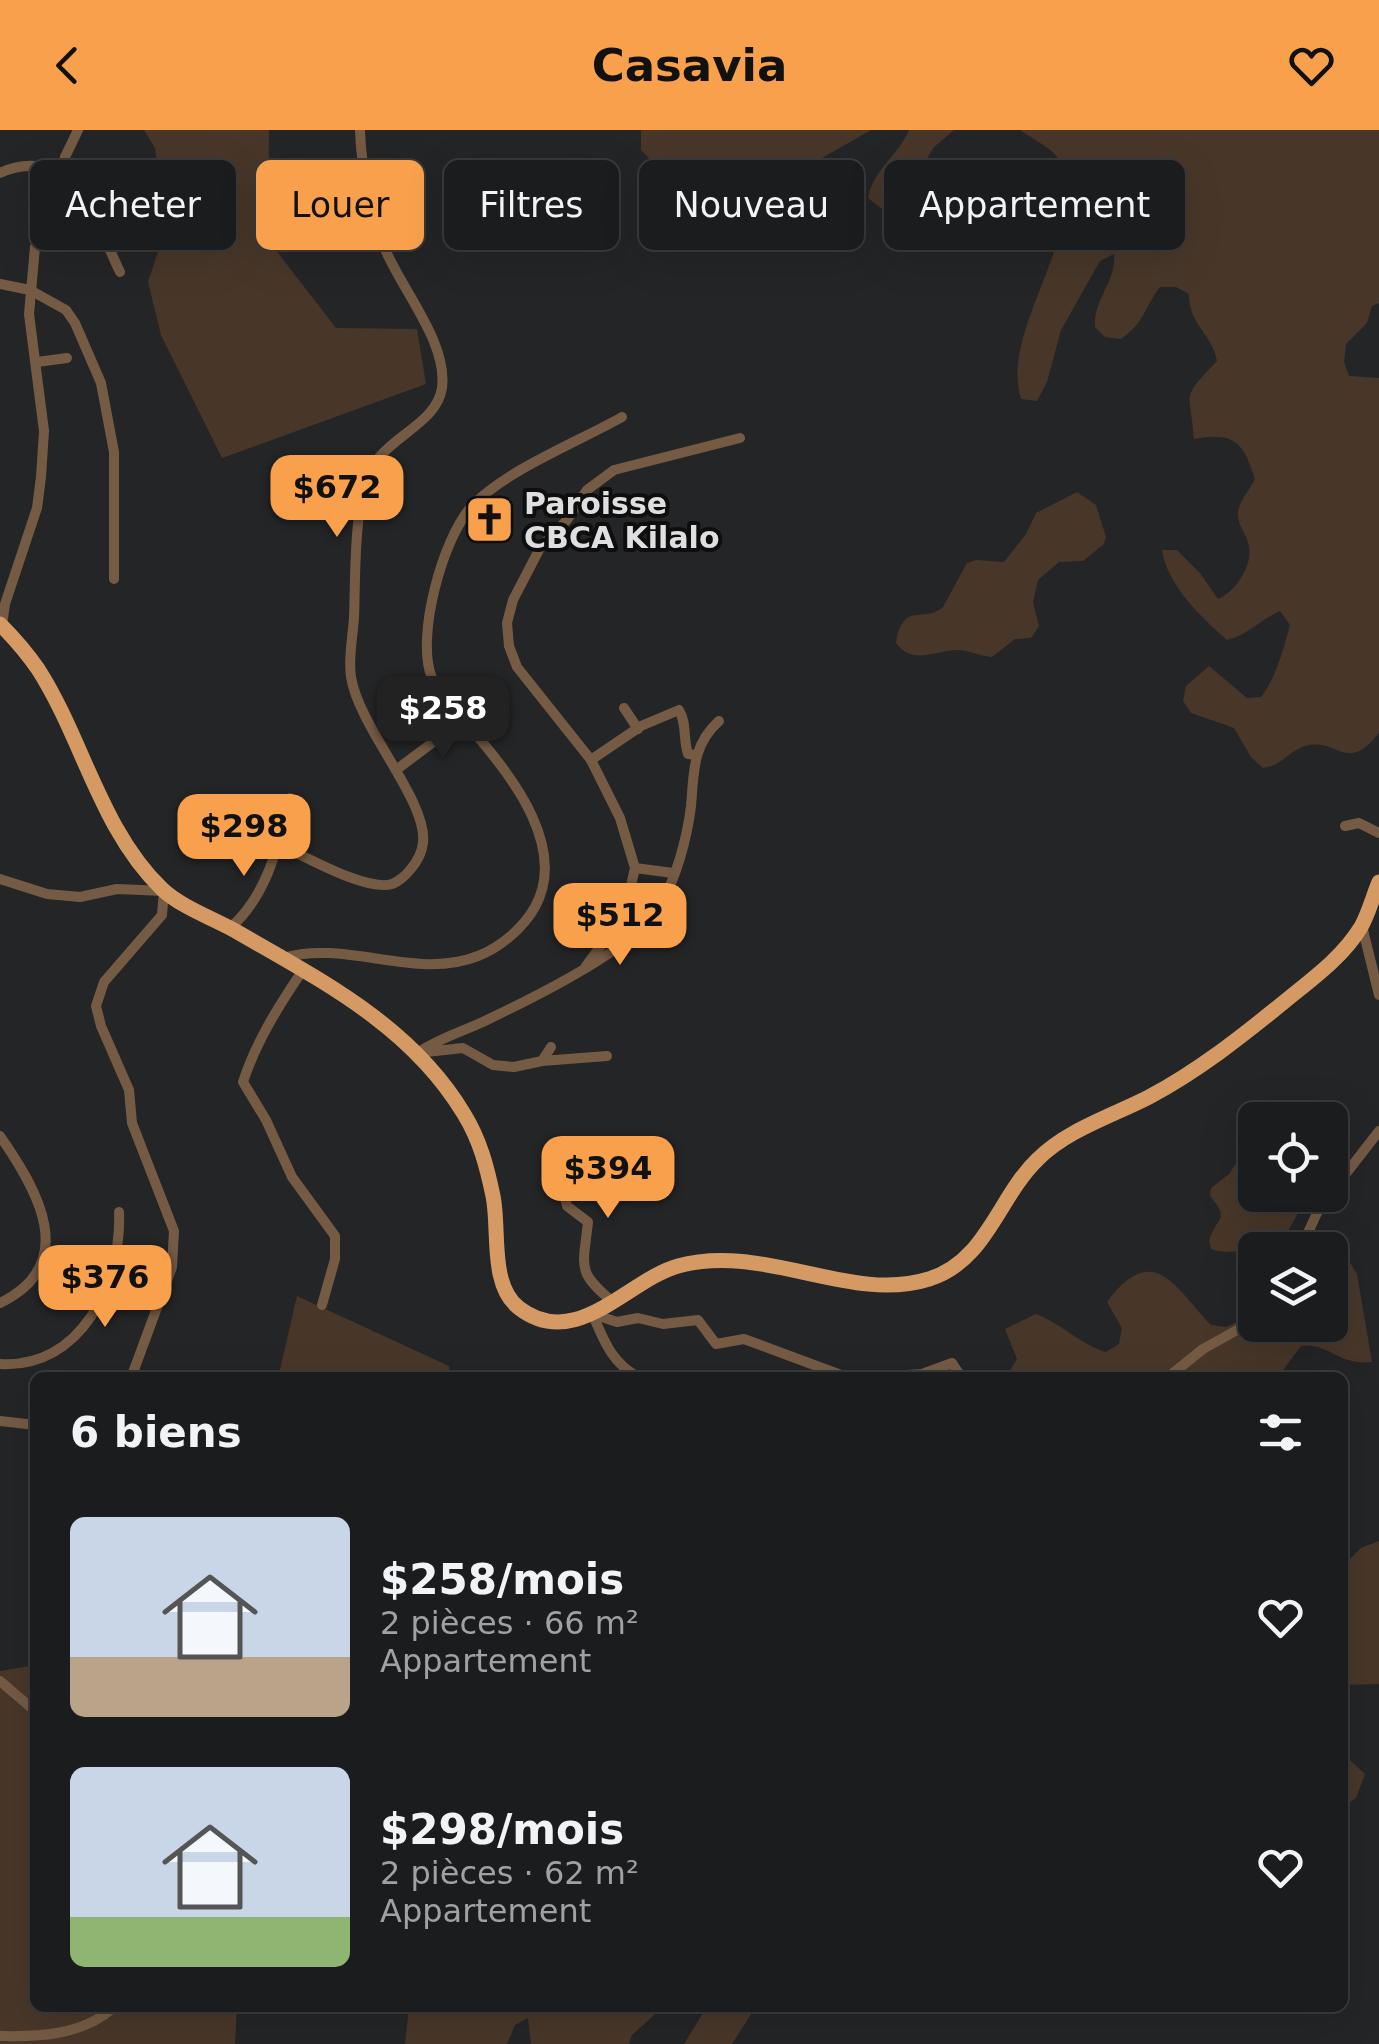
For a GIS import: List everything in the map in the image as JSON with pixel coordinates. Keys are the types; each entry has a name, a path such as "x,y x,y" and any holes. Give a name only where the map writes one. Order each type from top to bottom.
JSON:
{"highway":[{"path":"1,624 38,669 112,820 164,892 283,958 386,1022 442,1080 483,1152 494,1202 502,1283 510,1300 541,1320 562,1321 592,1313 615,1304 673,1267 712,1259 765,1263 870,1284 902,1286 933,1278 958,1264 987,1235 1022,1176 1039,1157 1062,1140 1152,1096 1230,1046 1332,962 1362,925 1379,882"}],"street":[{"path":"65,160 78,130"},
{"path":"278,844 350,876 393,884 417,861 423,843 421,823 359,705 350,653 357,534 368,477 376,461 426,415 442,388 437,347 401,285 383,244 369,192 360,130"},
{"path":"0,173 30,165"},
{"path":"1,624 37,508 44,431 29,314 35,250"},
{"path":"109,250 120,272"},
{"path":"0,284 30,290 66,310 101,383 114,452 114,579"},
{"path":"37,362 67,358"},
{"path":"283,958 302,952 416,964 456,962 497,947 531,914 543,882 543,852 537,826 508,775 456,716 430,674 425,636 432,598 465,516 486,495 536,463 622,417"},
{"path":"586,966 627,903 635,868 620,818 591,760 517,667 508,646 507,623 525,572 587,490 614,470 740,438"},
{"path":"624,708 638,728"},
{"path":"591,760 638,728 680,710 686,749 696,756"},
{"path":"396,770 440,737 456,716"},
{"path":"417,1053 442,1037 488,1020 586,966 642,929 657,911 673,874 690,807 696,756 704,738 719,722"},
{"path":"230,928 250,910 278,844 290,798"},
{"path":"1344,826 1359,823 1379,833"},
{"path":"635,868 673,874"},
{"path":"0,879 47,894 80,897 117,889 164,892 162,914 104,982 96,1006 100,1026 129,1090 132,1124 174,1231 172,1267 133,1372"},
{"path":"1362,925 1379,994"},
{"path":"303,970 279,1005 243,1082 266,1120 292,1177 335,1236 335,1259 322,1305"},
{"path":"542,1061 550,1047"},
{"path":"417,1053 464,1048 493,1065 514,1067 606,1056"},
{"path":"1348,1170 1379,1130"},
{"path":"0,1136 40,1200 47,1230 44,1253 33,1277 16,1295 0,1303"},
{"path":"556,1158 567,1206 588,1222 586,1276 615,1304"},
{"path":"0,1364 19,1366 59,1352 90,1317 104,1295 114,1267 120,1238 119,1212"},
{"path":"592,1313 606,1346 619,1365 630,1372"},
{"path":"592,1313 617,1322 638,1318 664,1324 698,1320 716,1344 744,1339 833,1372"},
{"path":"1174,1372 1203,1349 1238,1329"},
{"path":"927,1372 952,1363 958,1372"},
{"path":"0,1421 30,1424"},
{"path":"0,1681 30,1707"},
{"path":"0,2036 45,2037 109,2012"}],"shaded area":[{"path":"144,130 269,130 269,160 256,160 256,250 276,250 336,328 417,329 426,384 222,458 161,335 148,282 159,250 236,250 236,160 157,160 155,148"},
{"path":"641,130 871,130 818,160 651,160 641,150"},
{"path":"909,130 954,130 934,147 926,160 890,160"},
{"path":"1020,130 1379,130 1379,303 1372,306 1367,323 1346,344 1344,362 1349,376 1379,378 1379,733 1358,751 1305,746 1263,768 1251,757 1234,728 1191,713 1183,701 1186,686 1209,666 1247,698 1261,697 1282,653 1290,625 1280,611 1227,640 1196,611 1165,563 1162,550 1177,550 1218,599 1231,591 1241,577 1250,554 1238,510 1255,479 1246,456 1228,439 1194,439 1190,396 1217,361 1193,314 1189,294 1176,287 1160,287 1129,333 1121,339 1105,337 1095,327 1095,317 1112,273 1114,254 1100,261 1061,330 1047,382 1037,401 1021,399 1021,345 1054,250 1185,250 1185,160 1059,160"},
{"path":"884,167 884,211 868,198"},
{"path":"1077,492 1096,505 1106,537 1104,544 1083,561 1059,562 1038,580 1033,602 1039,626 1031,638 1015,639 992,657 959,650 910,654 896,643 903,622 909,617 943,607 967,563 1004,562 1026,534 1036,513"},
{"path":"1238,1160 1238,1212 1298,1212 1288,1232 1238,1232 1238,1253 1211,1249 1209,1242 1221,1215 1210,1196 1211,1188 1229,1174"},
{"path":"1348,1259 1357,1274 1372,1362 1350,1361 1319,1347 1301,1346 1282,1372 1009,1372 1017,1359 1005,1329 1036,1314 1097,1349 1106,1352 1119,1344 1122,1328 1107,1302 1123,1283 1138,1274 1151,1272 1163,1276 1211,1325 1226,1327 1238,1322 1238,1342 1348,1342"},
{"path":"297,1296 449,1366 450,1372 279,1372"},
{"path":"1379,1541 1379,1684 1348,1685 1348,1561 1361,1548"},
{"path":"30,1666 30,2012 237,2012 235,2044 0,2044 0,1671"},
{"path":"1348,1759 1365,1774 1356,1798 1348,1804"},
{"path":"409,2012 658,2012 632,2035 629,2044 531,2044 528,2018 515,2025 507,2044 405,2044"},
{"path":"704,2012 752,2012 732,2044 684,2044"}],"place":[{"name":"Paroisse CBCA Kilalo","path":"489,520"}]}
